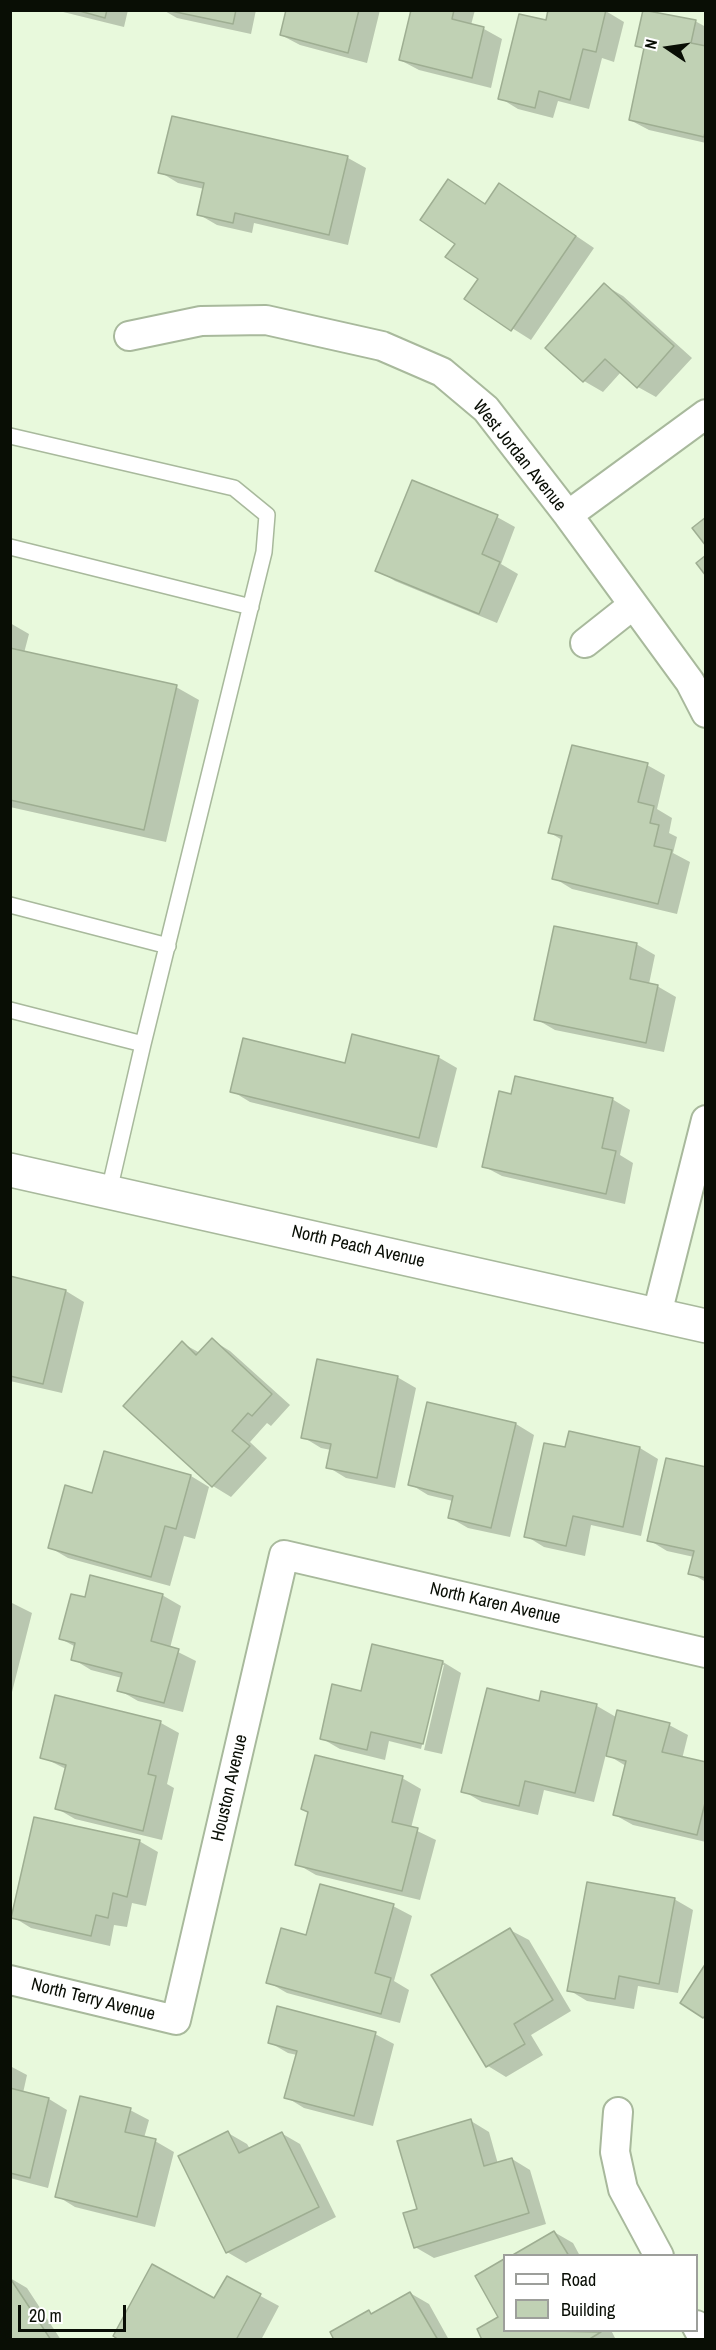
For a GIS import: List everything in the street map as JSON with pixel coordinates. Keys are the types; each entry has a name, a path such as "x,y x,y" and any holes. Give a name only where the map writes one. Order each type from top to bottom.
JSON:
{"street":[{"name":"West Jordan Avenue","path":"129,336 201,321 266,320 381,346 442,372 486,409 568,515 690,682 705,713"},
{"name":"West Jordan Avenue","path":"568,515 705,414"},
{"path":"585,643 633,605"},
{"path":"657,1314 705,1120"},
{"name":"North Peach Avenue","path":"10,1170 705,1326"},
{"name":"North Karen Avenue","path":"284,1555 705,1653"},
{"name":"Houston Avenue","path":"176,2020 284,1555"},
{"name":"North Terry Avenue","path":"10,1980 176,2020"},
{"path":"618,2112 615,2152 623,2189 658,2254"}],"lane":[{"path":"10,436 234,488 267,515 264,552 109,1191"},
{"path":"10,547 251,607"},
{"path":"10,905 168,946"},
{"path":"10,1010 143,1044"}],"building":[{"path":"76,10 107,10 105,18"},
{"path":"166,10 236,10 233,24"},
{"path":"286,10 359,10 348,53 280,35"},
{"path":"411,10 454,10 452,19 484,27 472,78 399,60"},
{"path":"548,10 606,10 596,52 583,49 570,100 539,91 535,108 498,99 519,14 546,20"},
{"path":"643,10 696,20 691,43 706,46 706,128 704,137 629,120 644,48 635,46"},
{"path":"172,116 348,156 329,235 235,213 233,223 197,215 204,183 158,173"},
{"path":"448,179 485,204 499,183 576,236 511,331 464,299 478,279 445,257 455,244 420,220"},
{"path":"604,283 674,346 637,388 605,359 583,382 545,348"},
{"path":"412,480 498,515 482,554 500,562 479,614 375,571"},
{"path":"706,517 706,546 692,528"},
{"path":"706,555 706,576 696,563"},
{"path":"10,648 177,685 144,830 10,800"},
{"path":"572,745 648,763 638,802 654,806 650,823 659,825 654,846 672,850 658,904 552,879 562,836 548,833"},
{"path":"554,926 637,943 630,979 658,985 646,1043 534,1020"},
{"path":"352,1034 439,1056 419,1138 230,1092 243,1038 345,1063"},
{"path":"515,1076 613,1098 602,1148 616,1151 606,1194 482,1167 499,1091 511,1094"},
{"path":"10,1276 66,1290 43,1384 10,1376"},
{"path":"212,1338 272,1394 252,1416 248,1413 232,1431 250,1446 212,1487 123,1406 182,1341 196,1355"},
{"path":"317,1359 398,1376 377,1478 326,1468 331,1444 301,1438"},
{"path":"427,1402 516,1423 491,1528 448,1518 453,1496 408,1485"},
{"path":"569,1431 640,1447 623,1527 573,1516 566,1546 524,1537 544,1443 565,1447"},
{"path":"104,1451 191,1475 176,1529 165,1526 151,1577 48,1548 65,1485 92,1493"},
{"path":"666,1458 706,1467 706,1578 688,1574 694,1551 647,1541"},
{"path":"90,1575 163,1594 151,1641 179,1649 164,1703 117,1691 122,1673 71,1660 75,1643 59,1639 71,1594 85,1597"},
{"path":"372,1644 443,1661 423,1744 371,1732 367,1750 320,1739 332,1684 361,1691"},
{"path":"487,1688 539,1701 541,1691 597,1704 575,1793 525,1781 519,1806 461,1792"},
{"path":"55,1695 161,1721 148,1774 156,1776 143,1831 55,1809 66,1765 40,1758"},
{"path":"617,1710 670,1723 662,1752 706,1762 706,1799 697,1835 613,1815 626,1761 606,1756"},
{"path":"315,1755 403,1776 392,1822 418,1828 402,1891 295,1865 308,1812 301,1809"},
{"path":"34,1817 140,1840 127,1897 113,1893 108,1918 96,1915 91,1936 11,1918"},
{"path":"587,1882 675,1898 659,1984 619,1976 615,1999 567,1991"},
{"path":"320,1884 394,1904 375,1973 391,1978 381,2014 266,1983 281,1928 306,1935"},
{"path":"510,1928 553,2000 514,2024 525,2044 486,2067 431,1975"},
{"path":"706,1963 706,2015 703,2018 680,2003"},
{"path":"277,2006 376,2032 354,2116 284,2098 297,2051 268,2043"},
{"path":"10,2088 49,2098 30,2178 10,2173"},
{"path":"80,2096 131,2108 125,2132 156,2139 137,2217 55,2197"},
{"path":"471,2119 484,2166 512,2158 529,2213 414,2248 403,2213 417,2209 397,2141"},
{"path":"228,2131 239,2153 282,2132 319,2207 226,2253 178,2156"},
{"path":"554,2231 568,2254 514,2254"},
{"path":"503,2260 503,2332 601,2332 588,2340 482,2340 477,2329 498,2317 475,2276"},
{"path":"152,2264 214,2298 227,2276 261,2294 236,2340 119,2340 113,2336"},
{"path":"10,2278 51,2340 10,2340"},
{"path":"410,2292 438,2340 334,2340 330,2332 369,2310 371,2314"}]}
